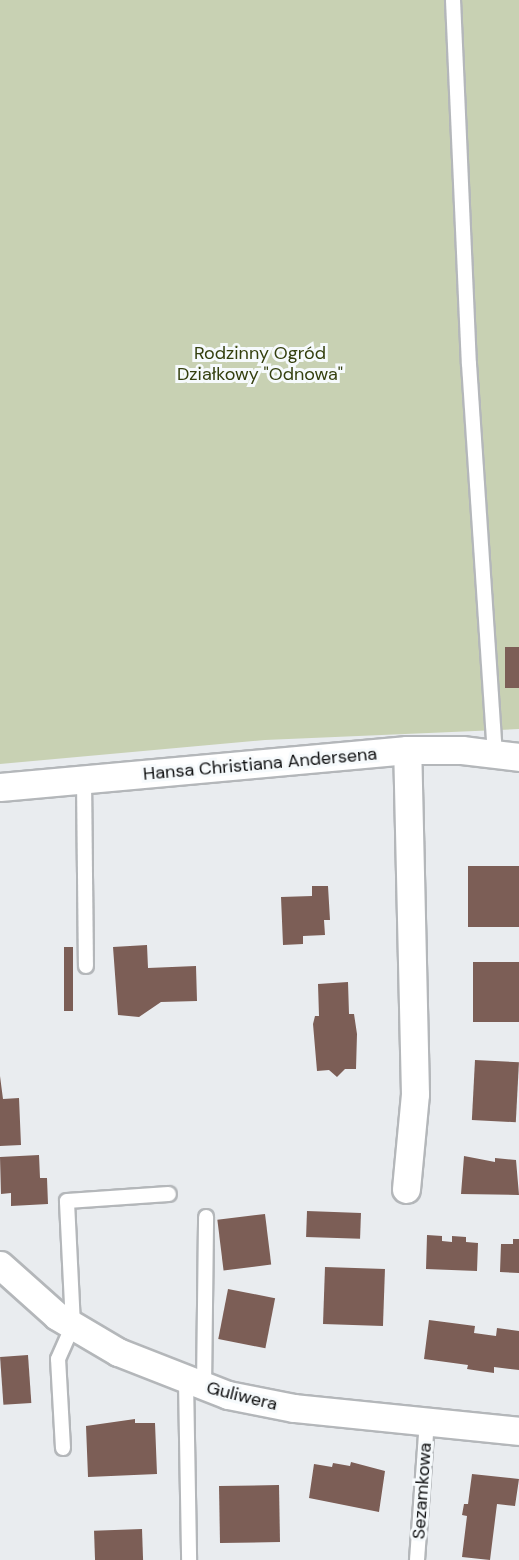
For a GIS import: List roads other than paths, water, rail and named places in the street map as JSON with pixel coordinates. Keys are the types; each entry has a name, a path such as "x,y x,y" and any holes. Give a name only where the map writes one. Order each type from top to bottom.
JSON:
{"street":[{"name":"Hansa Christiana Andersena","path":"0,787 407,750 507,755"},
{"path":"406,1189 415,1094 407,750"},
{"name":"Guliwera","path":"0,1265 57,1316 118,1352 195,1384 294,1408 519,1431"}],"lane":[{"path":"453,0 469,364 507,755"},
{"path":"84,779 86,966"},
{"path":"63,1448 58,1359 73,1325 67,1201 169,1194"},
{"path":"189,1560 195,1384 206,1217"},
{"name":"Sezamkowa","path":"417,1560 427,1422"}],"park label":[{"name":"Rodzinny Ogród Działkowy \"Odnowa\"","path":"260,364"}]}
